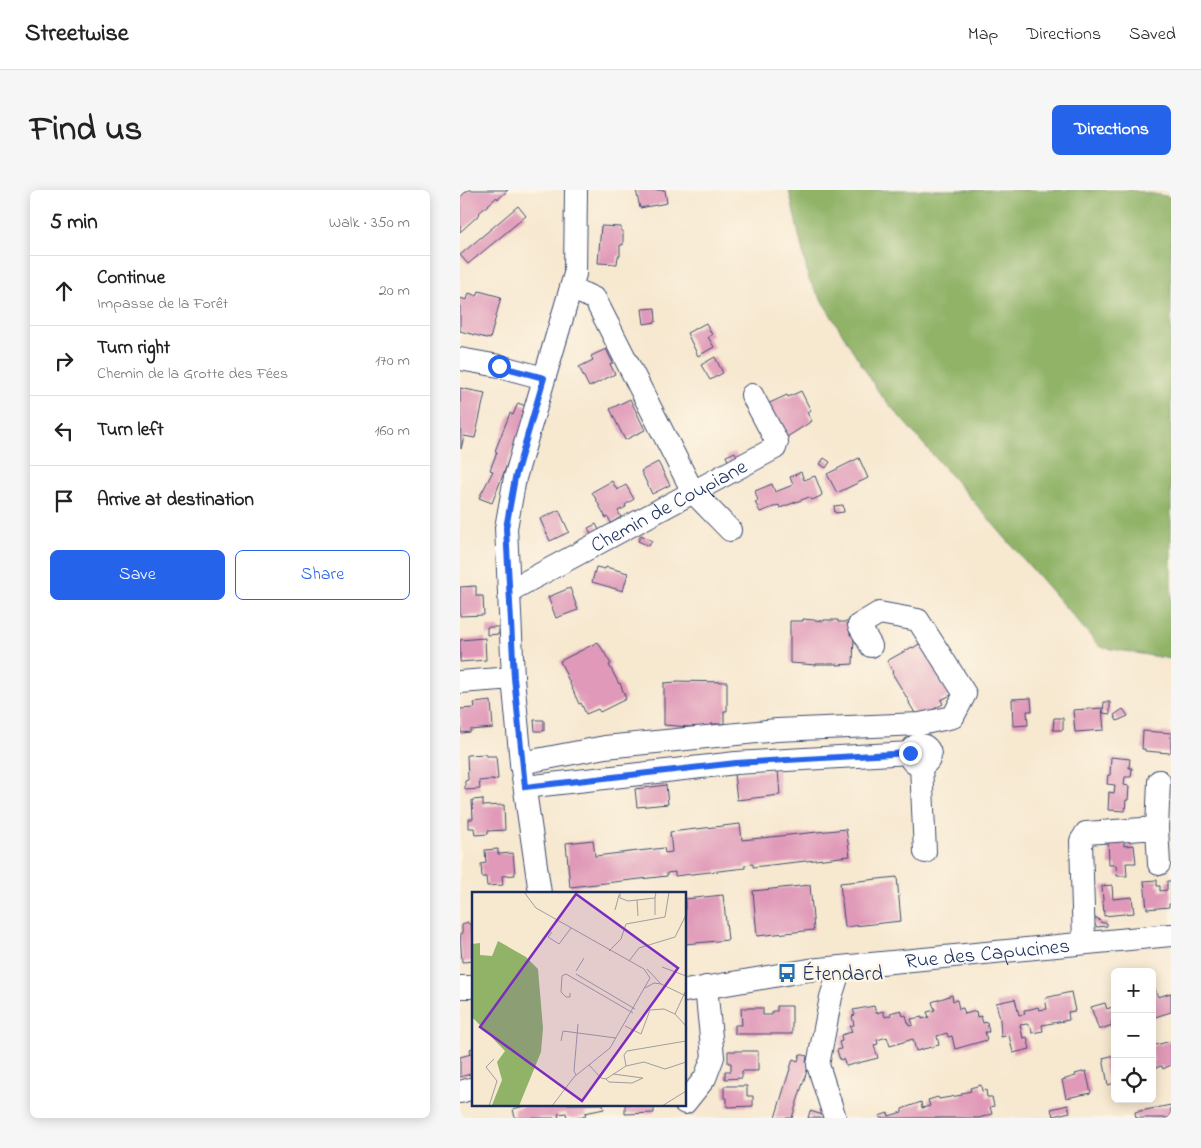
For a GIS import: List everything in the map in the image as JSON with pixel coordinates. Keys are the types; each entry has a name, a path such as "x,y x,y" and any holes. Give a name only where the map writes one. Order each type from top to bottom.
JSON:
{"street":[{"path":"540,892 521,763 514,678 506,528 515,478 575,274 576,190"},
{"path":"571,288 595,299 693,492 730,530"},
{"path":"460,359 499,366 544,378"},
{"name":"Chemin de Coupiane","path":"509,591 775,448 777,442 752,394"},
{"path":"521,763 605,747 777,730 920,724 953,717 965,694 918,620 879,613 859,625 871,646"},
{"path":"460,682 514,678"},
{"path":"525,787 736,763 916,759 925,852"},
{"path":"1159,781 1157,828 1159,864"},
{"path":"1084,943 1080,841 1086,833 1157,828"},
{"name":"Rue des Capucines","path":"695,989 787,973 1171,935"},
{"path":"835,968 836,978 818,1065 835,1118"},
{"path":"686,1103 705,1078 713,1057 708,1002 695,989"},
{"path":"673,1118 683,1106"}],"green space":[{"path":"789,190 1130,190 1171,197 1171,659 1100,647 880,394 809,280"}],"building":[{"path":"468,190 508,190 498,199 497,197 460,232 460,197"},
{"path":"636,190 665,190 667,203 640,208"},
{"path":"518,206 526,216 468,264 460,255"},
{"path":"601,226 621,227 621,231 623,231 623,245 620,245 620,256 618,256 617,264 598,263"},
{"path":"479,291 501,297 490,339 460,331 460,298 467,300 469,293 477,296"},
{"path":"655,308 656,322 644,324 642,309"},
{"path":"706,323 712,335 708,337 714,347 698,356 687,333"},
{"path":"606,349 613,363 610,364 615,374 589,387 579,367 593,360 591,356"},
{"path":"715,357 723,373 710,380 701,365"},
{"path":"460,388 485,393 475,438 464,436 461,449"},
{"path":"801,391 811,411 807,413 812,421 787,437 783,430 776,434 763,406"},
{"path":"630,399 645,430 625,440 610,409"},
{"path":"518,403 528,407 492,503 479,498 493,471 490,470 497,452 495,451 510,413 513,415"},
{"path":"735,452 739,461 730,465 726,456"},
{"path":"824,458 830,462 826,468 820,464"},
{"path":"859,458 868,478 837,493 827,474"},
{"path":"658,462 670,485 652,494 641,471"},
{"path":"801,472 804,480 815,476 822,494 821,496 812,500 809,497 780,508 779,505 760,512 755,502 758,501 755,491 772,484 775,492 793,485 790,477"},
{"path":"612,481 617,490 626,485 634,499 625,505 626,507 618,511 621,517 611,523 608,517 606,518 592,492"},
{"path":"843,505 844,512 835,513 834,506"},
{"path":"559,510 569,532 550,541 540,519"},
{"path":"596,524 601,534 593,538 588,528"},
{"path":"641,535 652,541 649,546 638,541"},
{"path":"596,567 605,569 606,567 628,573 623,591 592,582"},
{"path":"476,586 476,596 483,596 484,615 460,616 460,587"},
{"path":"570,588 578,610 556,618 548,597"},
{"path":"803,619 850,622 850,635 854,635 853,664 816,665 790,663 790,621 803,621"},
{"path":"487,627 499,627 499,634 487,635"},
{"path":"485,638 486,660 460,662 460,640"},
{"path":"924,641 953,694 941,700 943,704 918,718 887,661"},
{"path":"598,642 611,664 609,665 620,683 626,699 600,712 598,709 586,714 581,703 579,704 560,661"},
{"path":"676,681 727,682 727,711 724,711 724,724 690,727 664,725 664,683"},
{"path":"1031,698 1032,711 1027,711 1028,725 1013,726 1012,699"},
{"path":"491,701 493,728 470,730 471,732 461,733 460,709 475,708 474,703"},
{"path":"1104,702 1110,702 1110,714 1103,713"},
{"path":"1102,708 1104,730 1075,732 1073,710"},
{"path":"1123,709 1128,716 1117,721 1114,715"},
{"path":"1054,718 1063,718 1063,730 1053,730"},
{"path":"534,720 544,720 544,731 535,731"},
{"path":"1143,731 1171,733 1171,751 1169,753 1145,751 1145,749 1142,749"},
{"path":"486,754 487,756 496,756 498,779 479,781 480,789 465,790 465,781 468,780 467,755"},
{"path":"1111,757 1130,759 1131,777 1125,777 1124,785 1129,786 1125,811 1108,810 1109,792 1114,793 1115,785 1107,784 1108,775 1110,775"},
{"path":"778,770 780,795 737,800 734,774"},
{"path":"666,785 668,804 637,807 635,789"},
{"path":"483,799 483,806 504,805 505,830 488,831 488,834 475,835 474,828 469,828 469,819 473,819 472,800"},
{"path":"740,824 742,840 846,829 850,856 753,867 753,864 745,865 745,868 675,876 675,872 667,873 667,876 570,887 566,843 593,840 595,856 664,848 665,853 672,852 670,832"},
{"path":"1124,838 1124,846 1134,845 1136,863 1126,863 1127,876 1117,876 1116,865 1109,865 1108,839"},
{"path":"498,849 498,854 513,853 515,875 502,876 503,885 487,886 486,877 482,877 481,864 486,863 485,850"},
{"path":"897,877 901,921 845,927 840,883"},
{"path":"1157,880 1157,886 1160,886 1160,891 1167,890 1167,881 1171,881 1171,904 1169,904 1169,907 1147,909 1144,881"},
{"path":"810,885 814,930 757,936 753,891"},
{"path":"1112,885 1113,899 1132,897 1134,913 1104,916 1102,886"},
{"path":"723,895 728,940 686,944 686,899"},
{"path":"1093,918 1097,918 1102,923 1107,923 1107,926 1097,927 1093,922"},
{"path":"467,922 472,927 472,961 462,962 460,934 462,934 462,925"},
{"path":"1071,992 1075,1011 1068,1012 1069,1020 1042,1025 1043,1031 1032,1033 1031,1027 1027,1024 1020,1025 1023,1038 1027,1037 1030,1049 1013,1053 1009,1035 1001,1037 1000,1019 996,1003 1015,999 1019,1015 1025,1014 1024,1010 1038,1007 1039,1010 1047,1009 1045,998"},
{"path":"1156,992 1158,997 1171,993 1171,1012 1156,1017"},
{"path":"952,995 953,1001 957,1000 959,1009 963,1008 965,1014 976,1011 977,1017 981,1016 983,1023 987,1022 989,1032 985,1032 987,1040 955,1049 952,1036 948,1037 947,1033 937,1036 939,1045 916,1051 913,1039 890,1046 887,1037 877,1040 878,1044 874,1045 878,1058 846,1066 843,1059 840,1060 837,1050 841,1049 839,1042 842,1041 841,1035 852,1032 850,1026 854,1025 852,1016 855,1015 853,1010 874,1006 876,1013 883,1011 885,1017 891,1015 890,1013 901,1010 903,1016 906,1015 909,1026 913,1025 911,1019 929,1017 927,1012 935,1010 932,1002"},
{"path":"1105,1003 1107,1009 1111,1008 1111,1025 1099,1030 1091,1007"},
{"path":"777,1006 792,1006 792,1034 735,1034 735,1025 742,1025 741,1008 763,1008 763,1015 772,1015 772,1011 777,1011"},
{"path":"1171,1041 1171,1065 1163,1069 1162,1066 1156,1068 1156,1045"},
{"path":"472,1048 472,1074 460,1077 460,1057 471,1054 470,1049"},
{"path":"728,1051 758,1051 758,1071 742,1071 742,1078 725,1079 725,1071 731,1071 731,1063 728,1063"},
{"path":"800,1054 807,1056 806,1063 809,1064 792,1118 775,1118 793,1059 798,1061"},
{"path":"1111,1056 1111,1084 1108,1085 1103,1058"},
{"path":"1086,1071 1091,1093 1066,1098 1062,1080"},
{"path":"981,1085 982,1091 986,1090 987,1097 992,1097 994,1106 990,1107 992,1114 979,1118 880,1118 879,1116 888,1113 889,1116 902,1112 902,1109 921,1102 922,1108 930,1106 928,1100 938,1097 939,1099 962,1095 962,1093 971,1091 970,1088"},
{"path":"724,1086 747,1086 747,1096 753,1096 753,1106 727,1107 727,1098 724,1098"},
{"path":"1068,1105 1070,1112 1053,1116 1051,1109"},
{"path":"1171,1105 1171,1118 1136,1118 1135,1112"},
{"path":"524,1106 603,1106 604,1109 585,1113 586,1116 577,1118 567,1118 566,1113 558,1114 559,1118 515,1118 513,1109"},
{"path":"625,1106 654,1106 654,1113 625,1114"},
{"path":"810,1111 826,1116 825,1118 808,1118"}],"place":[{"name":"Étendard","path":"787,973"}],"route":[{"path":"499,366 544,378 515,478 506,528 514,678 521,763 525,787 736,763 910,753"}]}
